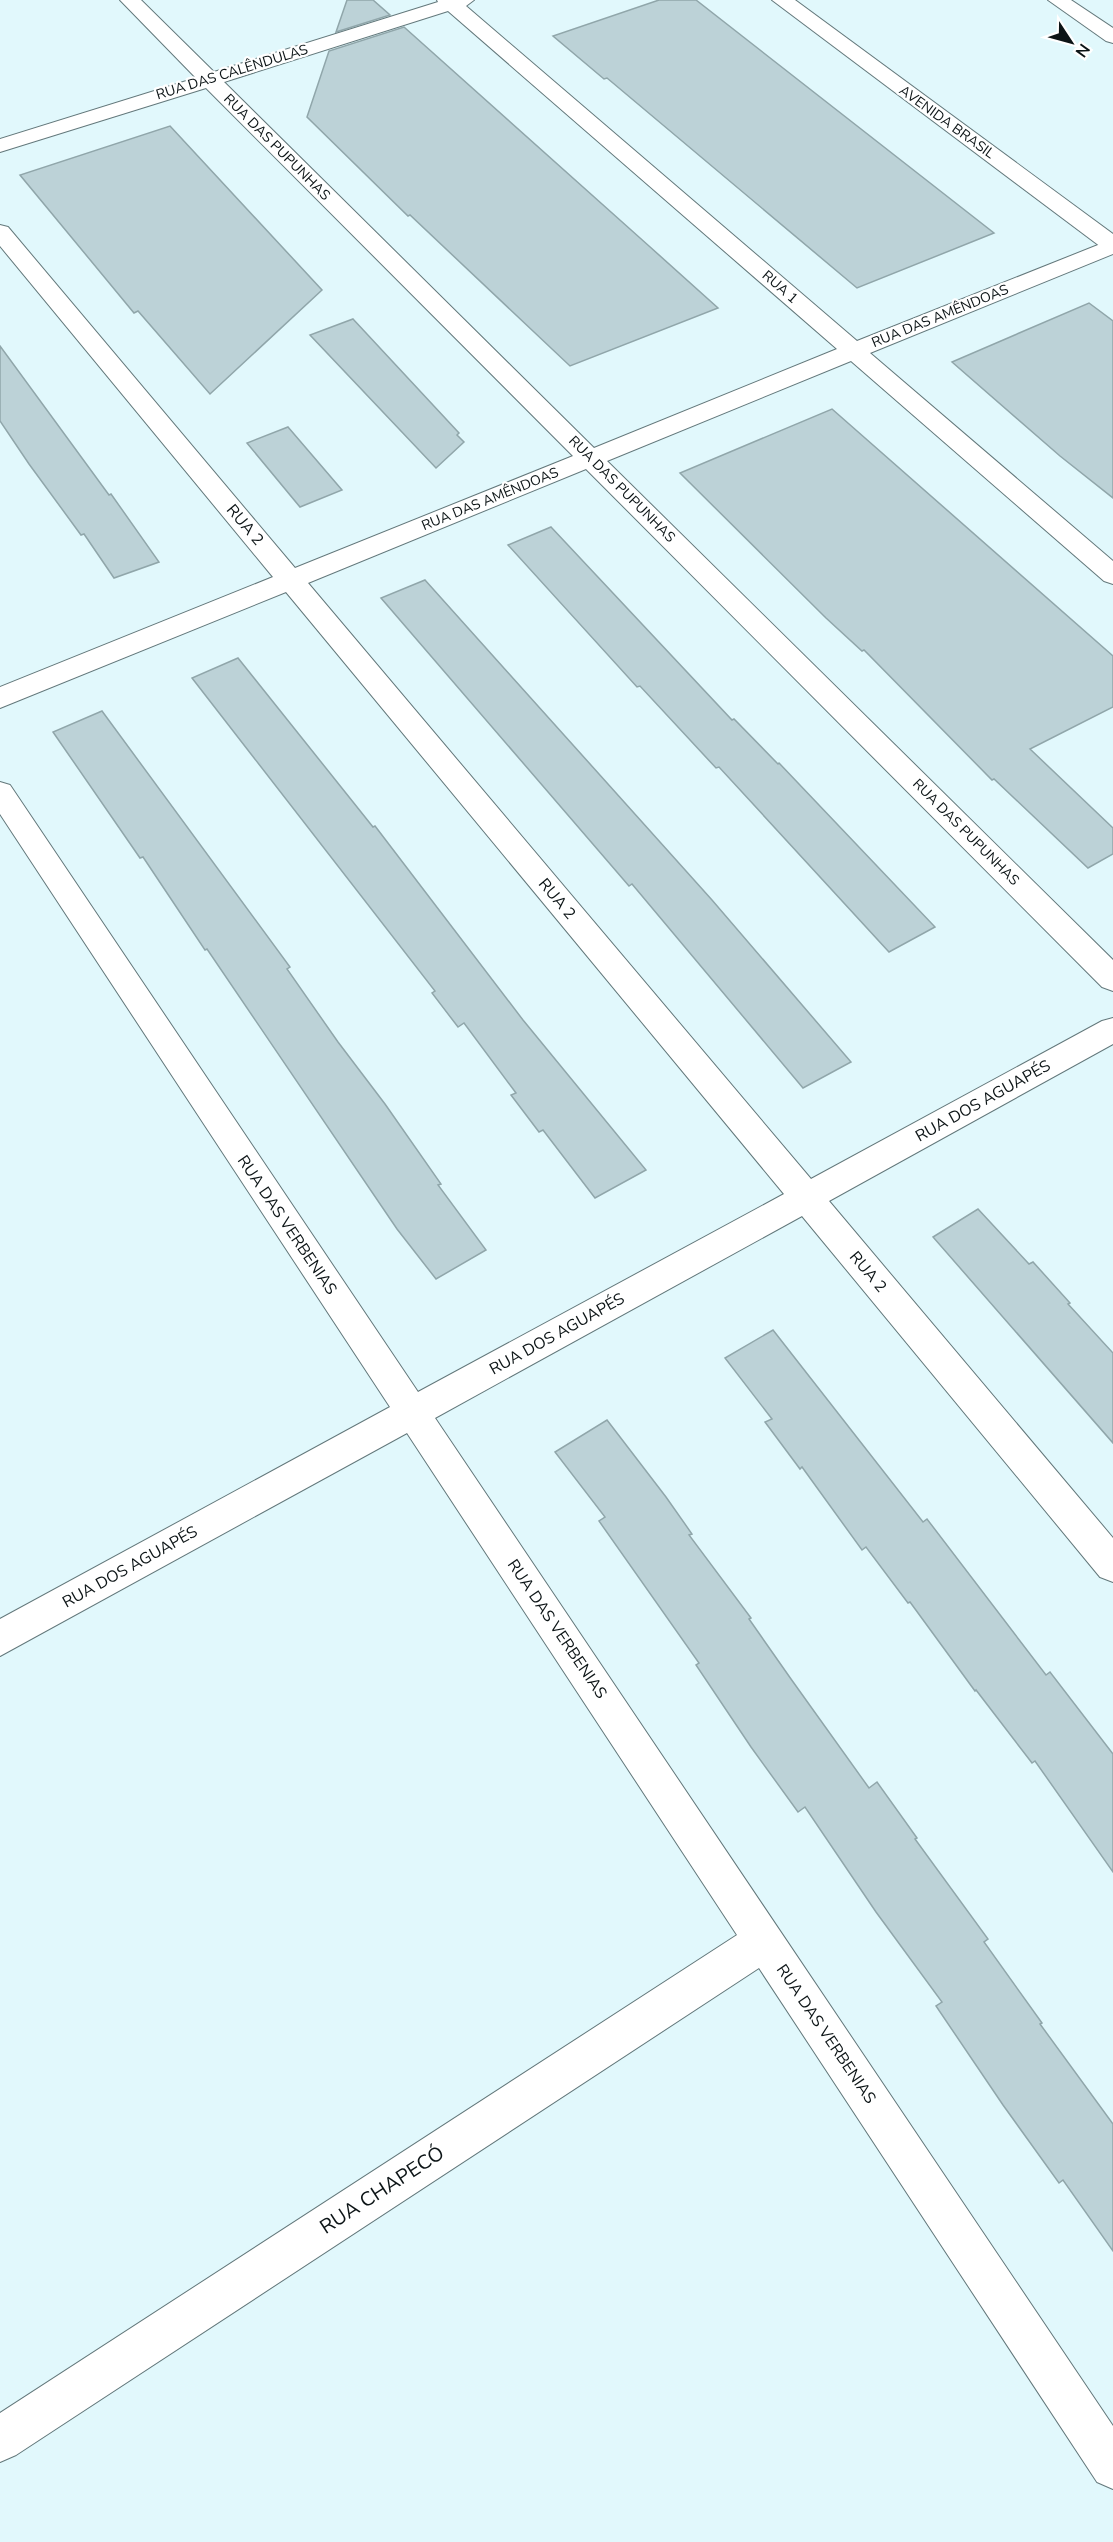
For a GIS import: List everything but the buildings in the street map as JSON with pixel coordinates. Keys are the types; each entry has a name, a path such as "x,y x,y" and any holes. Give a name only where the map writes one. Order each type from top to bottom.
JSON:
{"street":[{"name":"RUA DAS PUPUNHAS","path":"130,0 1113,979"},
{"name":"AVENIDA BRASIL","path":"782,0 1113,245"},
{"path":"1058,0 1113,37"},
{"name":"RUA DAS CALÊNDULAS","path":"0,146 454,1"},
{"name":"RUA 1","path":"454,1 1113,575"},
{"name":"RUA 2","path":"0,232 1113,1565"},
{"name":"RUA DAS AMÊNDOAS","path":"0,698 1113,245"},
{"name":"RUA DAS VERBENIAS","path":"0,792 1113,2466"},
{"name":"RUA DOS AGUAPÉS","path":"0,1638 1113,1030"},
{"name":"RUA CHAPECÓ","path":"0,2439 764,1941"}]}
